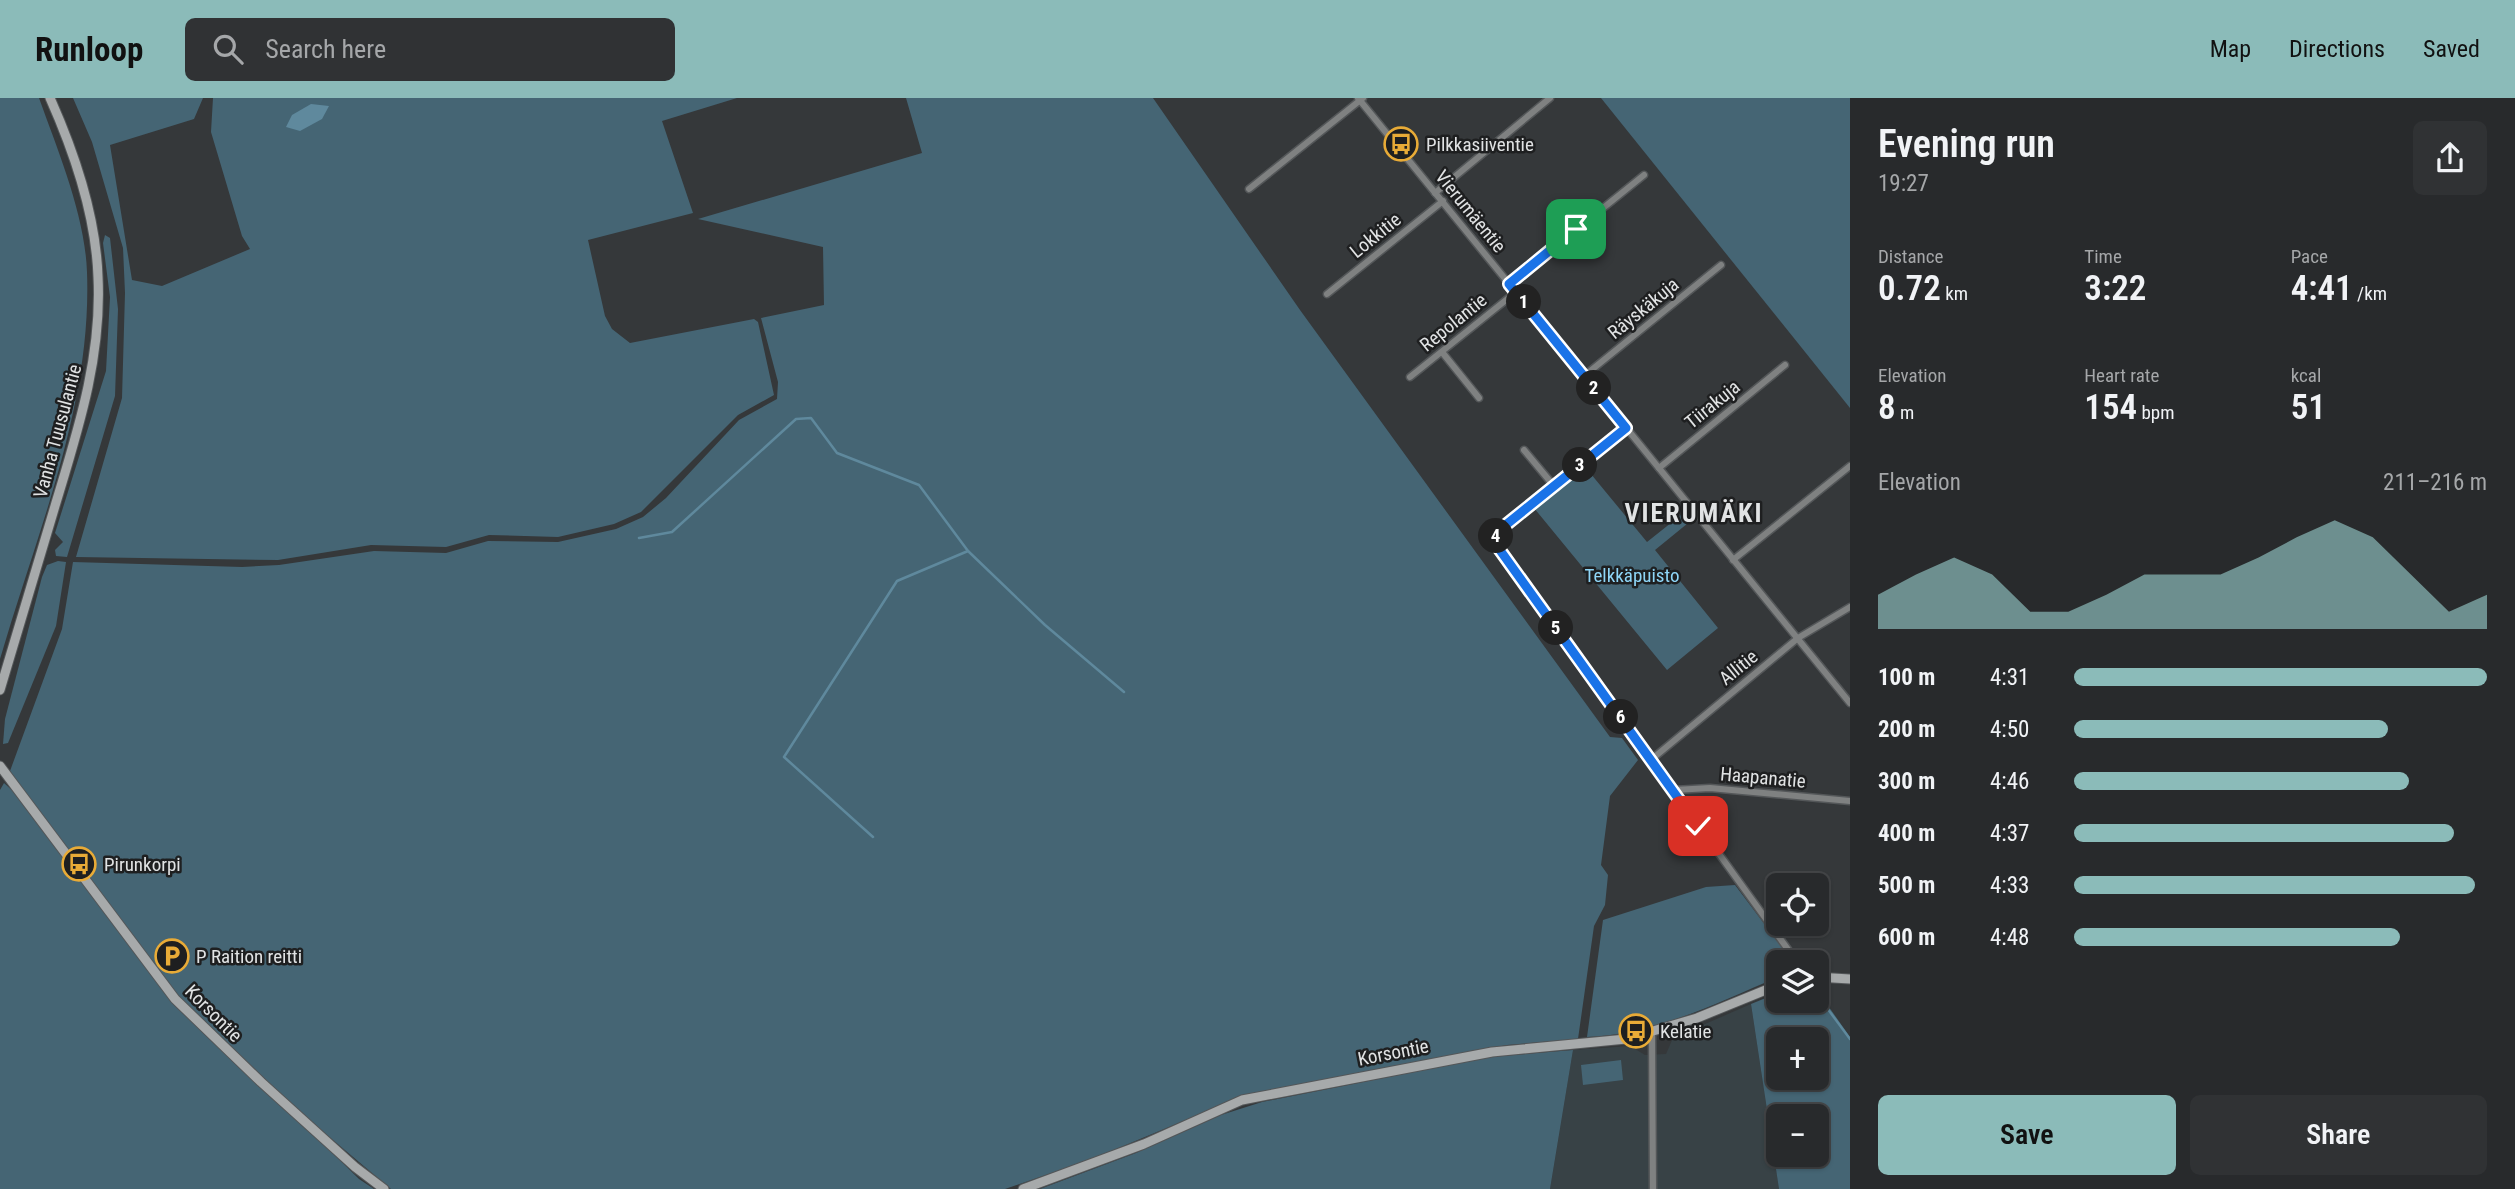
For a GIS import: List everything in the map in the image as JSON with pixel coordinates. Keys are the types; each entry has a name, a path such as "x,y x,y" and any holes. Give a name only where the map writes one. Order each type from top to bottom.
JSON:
{"main road":[{"name":"Vanha Tuusulantie","path":"0,690 83,414 97,343 99,275 90,217 78,169 50,98"},
{"name":"Korsontie","path":"0,766 175,999 271,1091 355,1167 384,1189"},
{"path":"1829,978 1850,979"},
{"name":"Korsontie","path":"1023,1189 1143,1144 1242,1100 1492,1052 1626,1039 1698,1018 1766,990"}],"street":[{"path":"1435,193 1550,98"},
{"path":"1249,189 1360,99"},
{"name":"Vierumäentie","path":"1360,99 1850,703"},
{"name":"Repolantie","path":"1509,284 1644,175"},
{"name":"Lokkitie","path":"1327,294 1443,201"},
{"name":"Räyskäkuja","path":"1584,376 1721,265"},
{"name":"Repolantie","path":"1410,377 1516,292"},
{"path":"1442,352 1479,398"},
{"name":"Tiirakuja","path":"1659,468 1785,365"},
{"path":"1626,428 1497,532 1497,546 1788,950"},
{"path":"1524,450 1554,486"},
{"path":"1733,560 1850,466"},
{"name":"Allitie","path":"1652,759 1798,638 1850,607"},
{"name":"Haapanatie","path":"1674,790 1701,787 1850,801"},
{"path":"1652,1033 1653,1189"}],"shaded area":[{"path":"311,104 329,106 322,119 300,131 286,127 292,115"},
{"path":"1751,1004 1766,1104 1766,1167 1776,1167 1779,1189 1550,1189 1573,1050 1630,1046 1645,1055 1666,1054 1673,1038"}],"green space":[{"path":"0,98 39,98 76,206 87,272 81,371 71,420 45,516 0,659"},
{"path":"73,98 203,98 194,119 110,145 132,280 162,286 250,249 242,236 211,132 213,98 737,98 662,121 693,213 588,240 605,316 612,329 630,343 754,319 758,322 774,395 738,415 641,512 614,524 558,537 489,535 446,547 371,545 278,560 76,557 122,398 125,293 123,248 92,142"},
{"path":"906,98 1153,98 1300,310 1610,737 1622,738 1638,760 1610,796 1601,865 1608,875 1605,905 1594,926 1578,1039 1507,1045 1241,1097 1092,1159 1005,1189 391,1189 263,1081 160,980 10,771 62,629 73,562 242,567 279,565 374,551 446,553 488,541 558,542 616,529 643,517 666,498 739,420 777,399 778,382 761,318 824,305 823,247 698,219 922,153"},
{"path":"1601,98 1850,98 1850,408"},
{"path":"105,235 110,238 118,309 115,396 67,557 56,556 55,550 63,542 55,533 106,371 110,297 103,243"},
{"name":"Telkkäpuisto","path":"1586,468 1647,542 1686,511 1693,519 1655,550 1718,628 1667,670 1534,508"},
{"path":"58,561 66,562 56,626 8,743 3,744 5,719 42,577 47,565"},
{"path":"4,783 24,801 158,982 359,1179 374,1189 0,1189 0,790"},
{"path":"1735,885 1766,926 1766,936 1773,936 1784,950 1766,950 1766,982 1661,1024 1612,1035 1587,1037 1603,920 1706,887"},
{"path":"1766,998 1766,1013 1829,1013 1829,1007 1850,1037 1850,1189 1779,1189 1776,1167 1829,1167 1829,1104 1766,1104 1751,1004"},
{"path":"1573,1050 1550,1189 1040,1189 1136,1153 1221,1115 1262,1102 1489,1057"},
{"path":"1621,1060 1623,1080 1583,1085 1581,1065"}],"waterway":[{"path":"639,538 672,532 796,419 811,418 837,453 919,485 968,551 1045,625 1124,692"},
{"path":"873,837 784,757 897,581 968,551"},
{"path":"1829,1011 1850,1039"}],"place":[{"name":"Pilkkasiiventie","path":"1401,144"},
{"name":"Pirunkorpi","path":"79,864"},
{"name":"P Raition reitti","path":"172,956"},
{"name":"Kelatie","path":"1636,1031"}],"district":[{"name":"VIERUMÄKI","path":"1694,513"}],"route":[{"path":"1576,229 1509,284 1626,428 1497,532 1497,546 1698,826"}]}
